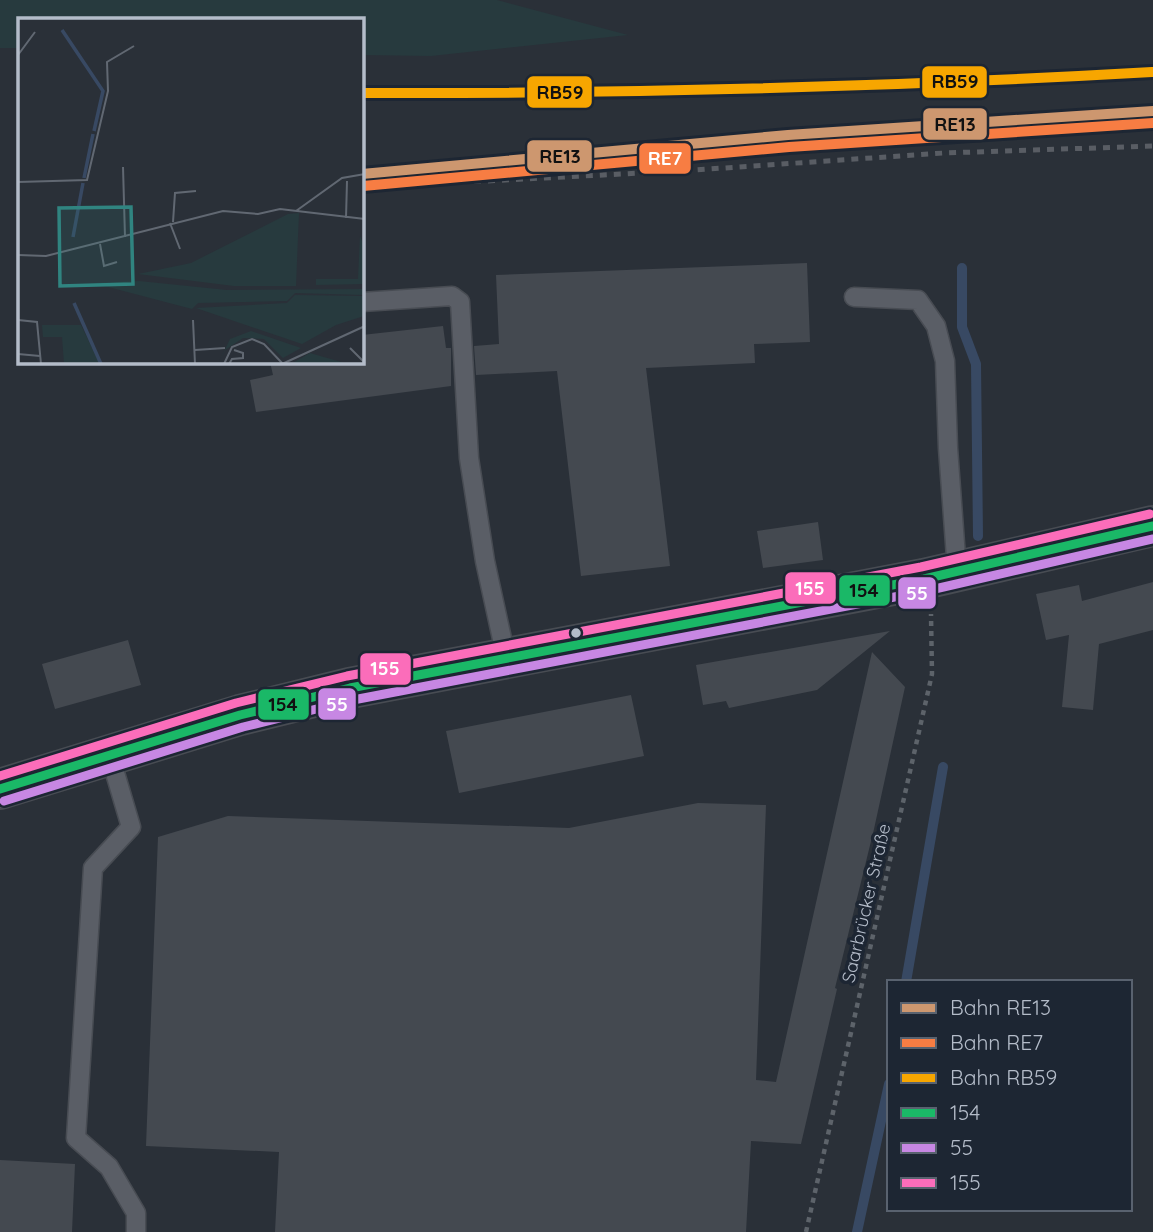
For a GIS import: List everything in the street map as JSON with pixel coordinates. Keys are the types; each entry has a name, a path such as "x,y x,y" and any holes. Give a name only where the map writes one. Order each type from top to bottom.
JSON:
{"street":[{"path":"0,789 240,715 350,688 941,575 1153,526"}],"lane":[{"path":"364,302 452,296 460,302 469,458 485,561 506,657"},
{"path":"854,296 918,300 936,326 945,361 948,448 941,575"},
{"path":"110,756 131,827 93,868 76,1138 109,1167 136,1213 136,1232"}],"path":[{"name":"Saarbrücker Straße","path":"806,1232 932,674 932,618 941,575"}],"green space":[{"path":"0,0 497,0 628,35 431,56 364,55 364,18 18,18 18,48 0,48"}],"building":[{"path":"807,263 810,342 754,344 755,363 646,368 670,566 581,576 557,371 476,375 474,346 499,344 496,275"},
{"path":"443,326 446,348 451,348 451,386 256,412 250,380 273,375 270,364 364,364 364,335"},
{"path":"818,522 823,560 763,568 757,531"},
{"path":"1153,582 1153,630 1099,644 1093,710 1062,707 1069,635 1046,640 1036,594 1079,585 1082,601"},
{"path":"890,631 817,690 729,708 726,701 703,705 696,665"},
{"path":"128,640 141,685 55,709 42,664"},
{"path":"872,652 905,687 801,1144 751,1141 746,1232 275,1232 279,1152 146,1146 158,837 228,816 569,828 698,803 766,805 756,1080 776,1082"},
{"path":"631,695 644,756 459,793 446,731"},
{"path":"0,1160 75,1164 72,1232 0,1232"}],"waterway":[{"path":"962,268 962,327 976,364 978,536"},
{"path":"906,980 943,767"},
{"path":"857,1232 887,1093"}],"railway":[{"path":"364,184 680,171 944,153 1153,146"}],"rail line":[{"name":"RB59","path":"364,93 757,89 1152,72"},
{"name":"RE13","path":"364,174 788,135 1153,111"},
{"name":"RE7","path":"364,186 789,147 1153,123"}],"transit line":[{"name":"155","path":"0,776 236,703 347,676 921,567 1150,514"},
{"name":"154","path":"0,789 240,715 350,688 924,579 1153,526"},
{"name":"55","path":"4,801 243,727 353,700 926,591 1153,539"}]}
